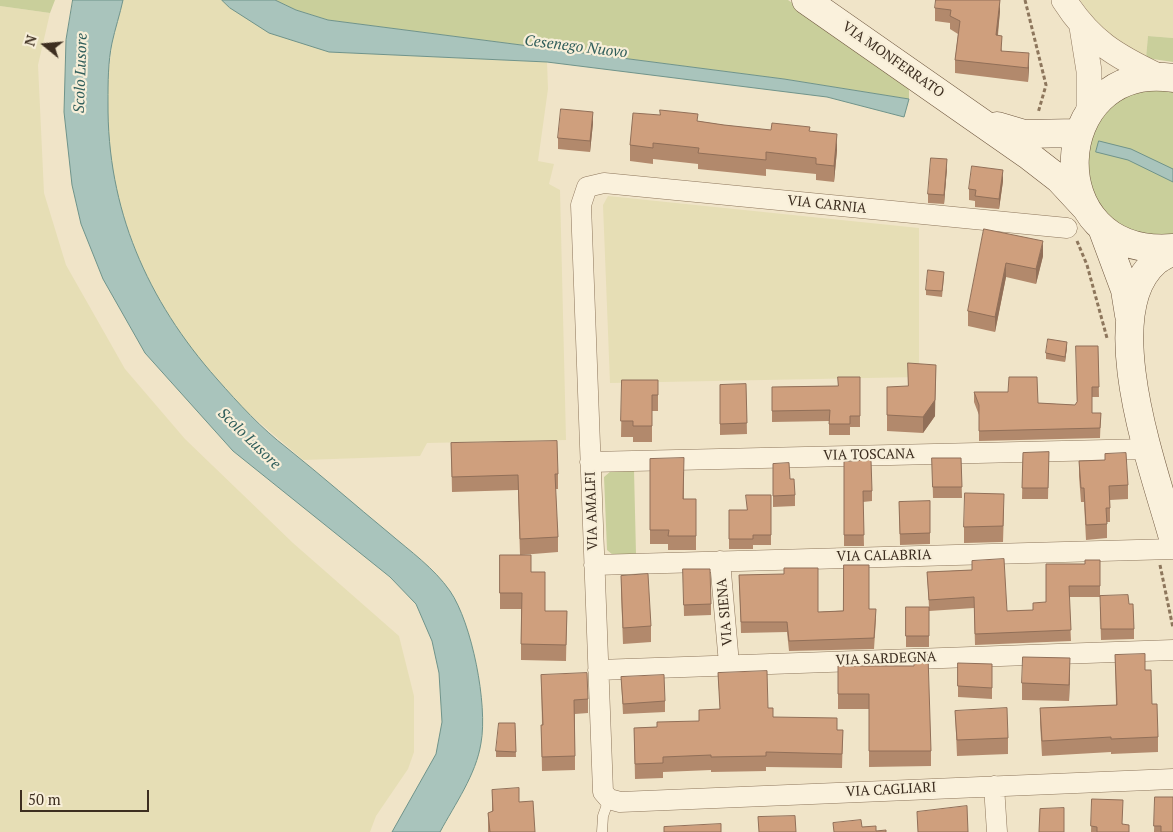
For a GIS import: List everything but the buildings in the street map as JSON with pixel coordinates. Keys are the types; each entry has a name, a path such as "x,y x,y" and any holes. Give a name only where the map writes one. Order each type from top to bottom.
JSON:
{"main road":[{"name":"VIA MONFERRATO","path":"806,0 979,120 1059,179 1084,206"},
{"path":"1166,77 1132,80 1108,93 1084,122 1073,156 1074,180 1084,206 1102,228 1126,243 1153,250 1173,250"},
{"name":"VIA MONFERRATO","path":"979,120 1024,134 1084,122"},
{"path":"1102,228 1125,290 1130,316 1130,370 1173,538"},
{"path":"1130,316 1134,299 1148,272 1156,261 1173,250"}],"street":[{"path":"1064,0 1082,26 1118,57 1166,77"},
{"path":"1082,26 1089,71 1084,122"},
{"name":"VIA CARNIA","path":"587,187 604,183 1067,228"},
{"name":"VIA AMALFI","path":"587,187 581,204 601,780 603,792 609,799"},
{"name":"VIA TOSCANA","path":"590,462 1149,449"},
{"name":"VIA CALABRIA","path":"594,565 720,560 1173,549"},
{"name":"VIA SIENA","path":"720,560 729,664"},
{"name":"VIA SARDEGNA","path":"598,670 1173,650"},
{"name":"VIA CAGLIARI","path":"609,799 620,802 634,802 1173,779"},
{"path":"994,786 997,832"}],"lane":[{"path":"602,832 603,816 609,799"}],"path":[{"path":"1025,0 1046,85 1040,108 1036,115"}],"shaded area":[{"path":"123,0 222,0 230,8 329,52 547,62 548,89 538,161 554,164 549,184 560,190 566,440 427,443 420,456 303,460 245,410 193,352 164,309 141,265 119,203 113,179 108,130 108,78 112,45"},
{"path":"1080,0 1173,0 1173,38 1148,36 1146,58 1121,47 1097,24"},
{"path":"0,6 50,13 38,65 44,193 66,265 125,369 185,439 293,543 399,636 414,696 414,752 408,769 376,816 370,832 0,832"},
{"path":"608,196 919,228 919,377 610,383 603,205"}],"green space":[{"path":"0,0 55,0 50,13 0,6"},
{"path":"275,0 788,0 894,71 909,90 909,99 784,79 328,20 296,10"},
{"path":"1148,36 1173,38 1173,62 1146,58"},
{"path":"1159,83 1173,84 1173,240 1115,229 1079,169 1105,103"},
{"path":"634,470 636,554 613,555 607,550 604,477 611,471"}],"water":[{"name":"Scolo Lusore","path":"73,0 123,0 112,43 109,72 110,141 115,179 124,216 136,251 151,285 170,317 192,349 250,415 277,440 429,567 444,583 458,605 471,643 476,665 480,687 483,727 475,766 440,832 392,832 436,754 442,722 439,673 432,641 416,604 390,577 233,451 145,353 103,279 81,224 72,185 64,112 66,40"},
{"path":"222,0 275,0 296,10 328,20 784,79 909,99 904,117 827,97 547,62 329,52 269,33 230,8"},
{"path":"1099,141 1131,149 1173,169 1173,182 1128,160 1096,152"}],"water label":[{"name":"Cesenego Nuovo","path":"576,47"}]}
